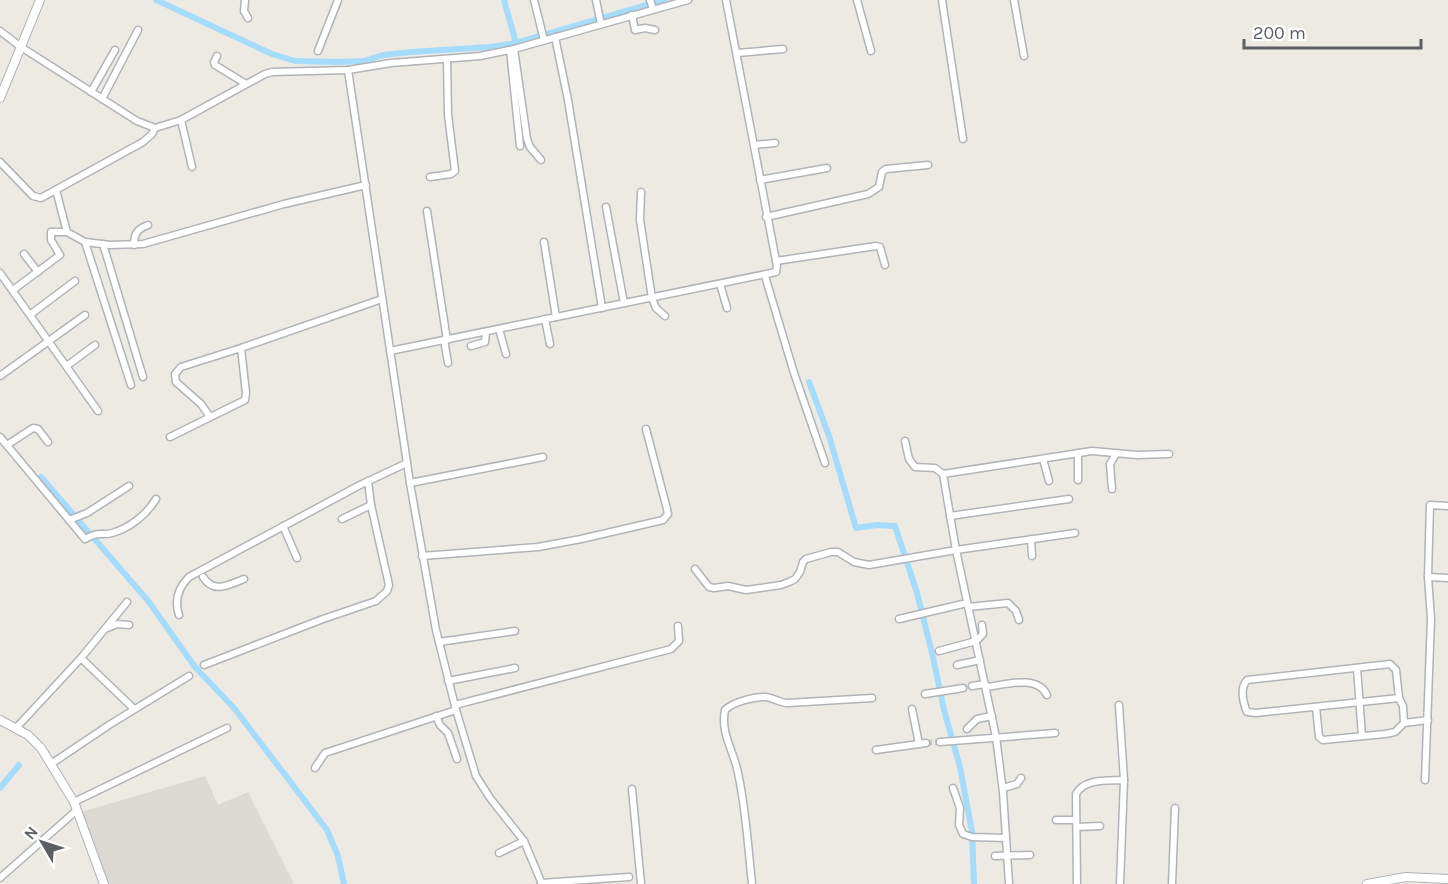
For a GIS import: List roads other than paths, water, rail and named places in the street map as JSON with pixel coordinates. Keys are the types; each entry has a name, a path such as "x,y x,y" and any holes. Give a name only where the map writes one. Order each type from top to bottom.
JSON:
{"street":[{"path":"1,94 40,0"},
{"path":"245,0 244,10 248,18"},
{"path":"318,51 338,0"},
{"path":"534,0 543,39"},
{"path":"596,0 601,22"},
{"path":"650,0 653,9"},
{"path":"0,31 21,47 137,121 155,128 181,120 272,72 348,70 391,63 480,56 512,50 601,22 688,0"},
{"path":"726,0 776,261 771,274 794,373 825,463"},
{"path":"857,0 871,51"},
{"path":"942,0 963,139"},
{"path":"1014,0 1024,56"},
{"path":"632,15 635,30 649,28 655,30"},
{"path":"102,99 138,30"},
{"path":"555,37 602,308"},
{"path":"737,53 783,49"},
{"path":"92,92 115,50"},
{"path":"512,50 520,146"},
{"path":"512,50 527,139 530,147 541,160"},
{"path":"217,56 215,65 246,84"},
{"path":"430,177 451,174 455,171 448,115 447,59"},
{"path":"348,70 406,463 422,556 448,681 476,776 490,798 524,841 542,884 629,876"},
{"path":"181,120 192,167"},
{"path":"0,162 37,198 41,198 143,142 153,134 155,128"},
{"path":"754,145 776,143"},
{"path":"766,217 868,194 879,187 882,171 886,169 928,165"},
{"path":"760,180 827,168"},
{"path":"13,290 60,255 51,240 51,232 67,232 85,242 134,245 284,204 366,185"},
{"path":"56,190 67,232"},
{"path":"641,192 640,220 652,298 656,308 665,316"},
{"path":"606,207 624,303"},
{"path":"427,211 447,363"},
{"path":"134,245 136,233 148,225"},
{"path":"85,242 131,385"},
{"path":"544,242 556,317"},
{"path":"103,244 143,377"},
{"path":"776,261 876,246 882,251 885,265"},
{"path":"24,254 38,272"},
{"path":"0,273 68,365 98,411"},
{"path":"390,351 771,274"},
{"path":"31,314 75,281"},
{"path":"720,284 727,308"},
{"path":"210,417 201,404 176,382 175,374 181,368 382,299"},
{"path":"0,376 85,315"},
{"path":"545,319 550,344"},
{"path":"499,329 506,354"},
{"path":"471,346 485,342 486,332"},
{"path":"68,365 95,345"},
{"path":"170,437 247,397 241,348"},
{"path":"7,445 33,428 38,429 48,442"},
{"path":"422,556 538,547 663,520 668,513 646,429"},
{"path":"0,436 85,538 95,533 113,533 144,516 156,500"},
{"path":"905,441 909,459 915,467 935,468 943,474 956,550 996,737 1003,788 1009,884"},
{"path":"943,474 1100,451 1137,455 1169,454"},
{"path":"1078,453 1078,480"},
{"path":"1112,489 1110,464 1116,454"},
{"path":"410,483 543,457"},
{"path":"1043,459 1049,481"},
{"path":"179,615 176,605 180,589 189,577 202,574 284,526 406,463"},
{"path":"204,665 376,601 382,596 388,585 368,481"},
{"path":"70,519 80,517 129,486"},
{"path":"950,516 1069,499"},
{"path":"342,519 371,505"},
{"path":"1425,780 1431,619 1428,577 1430,505 1448,506"},
{"path":"284,526 297,558"},
{"path":"695,569 709,587 728,586 746,590 781,585 795,579 806,559 819,554 838,552 854,562 869,565 1075,533"},
{"path":"1031,539 1032,556"},
{"path":"202,574 212,586 217,588 243,579"},
{"path":"1428,577 1448,578"},
{"path":"17,728 81,658 126,602"},
{"path":"899,620 915,614 968,605 1008,603 1016,611 1019,620"},
{"path":"106,628 117,624 129,625"},
{"path":"939,651 976,641 983,634 982,625"},
{"path":"315,768 326,753 436,716 455,707 671,649 678,640 678,626"},
{"path":"439,642 515,631"},
{"path":"81,658 134,709"},
{"path":"957,665 980,660"},
{"path":"1399,698 1252,713 1247,712 1245,708 1242,688 1246,680 1390,664 1396,670 1404,723"},
{"path":"448,681 515,668"},
{"path":"1358,668 1362,736"},
{"path":"51,764 189,676"},
{"path":"972,686 1026,682 1040,686 1047,695"},
{"path":"925,694 963,688"},
{"path":"752,884 741,787 738,770 727,742 724,725 725,710 735,704 765,697 788,704 872,698"},
{"path":"1119,705 1124,780 1120,884"},
{"path":"1316,707 1321,739 1395,732 1404,723 1428,720"},
{"path":"876,750 922,744 912,709"},
{"path":"436,716 440,725 448,733 457,759"},
{"path":"967,729 976,719 992,716"},
{"path":"0,720 17,728 35,741 51,764 75,806 104,884"},
{"path":"0,878 75,806 227,728"},
{"path":"946,741 1055,733"},
{"path":"1003,788 1017,784 1021,778"},
{"path":"1077,884 1076,794 1081,787 1093,783 1124,780"},
{"path":"953,788 959,804 959,825 963,834 1006,838"},
{"path":"632,789 641,884"},
{"path":"1172,884 1175,808"},
{"path":"1056,820 1100,826"},
{"path":"498,853 524,841"},
{"path":"995,856 1030,855"},
{"path":"1367,884 1413,877 1448,879"}],"waterway":[{"path":"156,0 272,54 295,61 337,62 364,61 383,55 411,52 516,43 664,0"},
{"path":"504,0 516,43"},
{"path":"809,382 829,436 856,528 877,525 895,526 917,593 944,710 960,767 972,832 974,884"},
{"path":"41,477 149,602 195,667 234,708 327,830 338,856 344,884"},
{"path":"0,788 19,765"}],"tunnel":[{"path":"926,743 940,742"}]}
